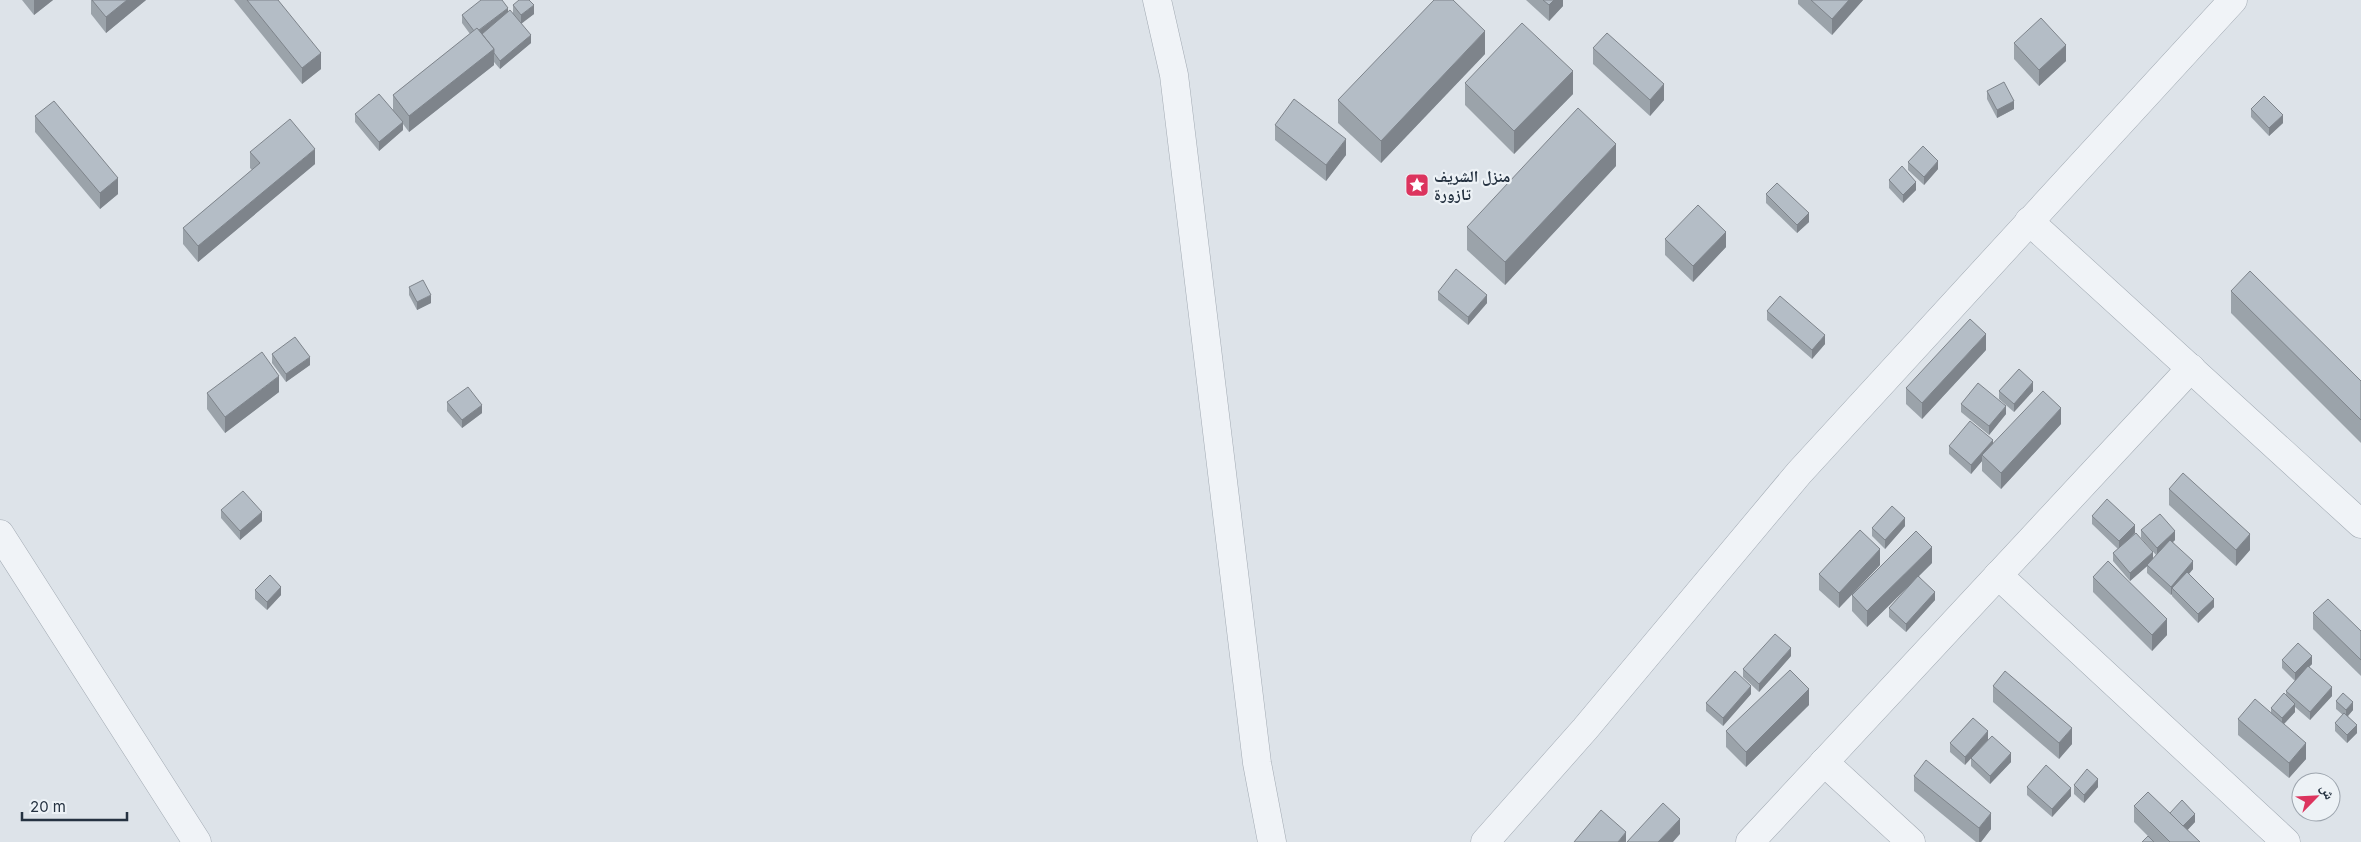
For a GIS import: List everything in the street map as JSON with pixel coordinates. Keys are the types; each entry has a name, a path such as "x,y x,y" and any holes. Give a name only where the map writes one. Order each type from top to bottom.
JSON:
{"street":[{"path":"1157,0 1174,75 1257,763 1272,842"},
{"path":"1485,842 1585,729 1799,473 2233,0"},
{"path":"2029,221 2361,524"},
{"path":"1750,842 2191,368"},
{"path":"0,534 197,842"},
{"path":"1998,576 2286,842"},
{"path":"1824,762 1911,842"}],"building":[{"path":"92,0 127,0 106,17"},
{"path":"247,0 278,0 321,53 302,68"},
{"path":"481,0 502,0 508,8 479,30 477,28 474,31 462,15"},
{"path":"519,0 529,0 534,5 521,15 513,5"},
{"path":"1434,0 1453,0 1485,31 1381,141 1338,100"},
{"path":"1543,0 1554,0 1549,5"},
{"path":"1811,0 1849,0 1832,19"},
{"path":"510,10 531,35 500,61 494,53 494,49 482,34"},
{"path":"2041,18 2066,45 2039,70 2014,43"},
{"path":"1522,23 1573,71 1514,131 1465,83"},
{"path":"477,28 494,49 409,116 393,95"},
{"path":"1607,33 1664,84 1650,100 1593,48"},
{"path":"2004,82 2014,101 1997,110 1987,91"},
{"path":"379,94 403,122 379,142 355,114"},
{"path":"2264,96 2283,115 2269,128 2251,109"},
{"path":"1294,99 1346,139 1326,165 1275,125"},
{"path":"54,101 118,178 100,193 35,116"},
{"path":"1578,108 1616,144 1505,262 1467,227"},
{"path":"290,119 315,149 198,246 183,228 260,163 250,152"},
{"path":"1923,146 1938,161 1924,177 1908,162"},
{"path":"1902,166 1916,182 1903,195 1889,180"},
{"path":"1777,183 1809,213 1797,225 1766,194"},
{"path":"1698,205 1726,232 1693,266 1665,239"},
{"path":"1456,269 1487,295 1468,317 1438,292"},
{"path":"2250,271 2361,381 2361,420 2231,291"},
{"path":"423,280 431,295 417,302 409,287"},
{"path":"1780,296 1825,335 1812,350 1767,311"},
{"path":"1970,319 1986,334 1922,403 1906,388"},
{"path":"295,337 310,357 286,374 272,354"},
{"path":"262,352 279,376 225,417 207,393"},
{"path":"2019,369 2033,382 2014,404 1999,391"},
{"path":"1978,383 2006,406 1989,426 1961,404"},
{"path":"468,387 482,405 462,420 447,402"},
{"path":"2043,391 2061,408 2001,473 1982,455"},
{"path":"1970,421 1993,440 1971,465 1949,446"},
{"path":"2183,473 2250,534 2236,550 2169,489"},
{"path":"243,491 262,512 240,531 221,510"},
{"path":"2107,499 2135,525 2119,541 2092,516"},
{"path":"1892,506 1905,518 1885,540 1872,528"},
{"path":"2160,514 2175,531 2157,548 2141,530"},
{"path":"1860,530 1880,549 1839,593 1819,574"},
{"path":"1916,531 1932,547 1867,611 1852,595"},
{"path":"2136,533 2153,552 2130,573 2113,553"},
{"path":"2170,540 2193,561 2171,587 2147,565"},
{"path":"2108,561 2167,619 2152,635 2093,577"},
{"path":"2187,572 2214,599 2198,614 2172,588"},
{"path":"270,575 281,587 267,602 255,590"},
{"path":"1918,576 1935,592 1906,624 1889,608"},
{"path":"2328,599 2361,631 2361,660 2313,613"},
{"path":"1775,634 1791,648 1759,684 1743,669"},
{"path":"2298,643 2312,656 2295,673 2282,660"},
{"path":"2308,666 2332,687 2310,712 2286,691"},
{"path":"1790,670 1809,689 1746,752 1726,731"},
{"path":"1735,671 1751,686 1723,718 1706,703"},
{"path":"2005,671 2072,728 2059,743 1993,686"},
{"path":"2284,693 2295,704 2282,718 2271,708"},
{"path":"2343,693 2353,702 2346,710 2336,701"},
{"path":"2255,699 2306,743 2289,763 2238,719"},
{"path":"2344,713 2357,725 2347,735 2335,723"},
{"path":"1973,718 1988,731 1965,757 1950,743"},
{"path":"1992,736 2011,753 1990,776 1971,758"},
{"path":"1926,760 1991,813 1979,828 1914,776"},
{"path":"2046,765 2071,788 2052,809 2027,787"},
{"path":"2087,769 2098,779 2084,795 2074,785"},
{"path":"2148,792 2200,842 2170,842 2134,806"},
{"path":"2182,800 2195,814 2183,826 2170,813"},
{"path":"1663,803 1680,819 1658,842 1627,842"},
{"path":"1601,810 1626,832 1618,842 1574,842"},
{"path":"2148,836 2154,842 2142,842"}],"place":[{"name":"منزل الشريف تازورة","path":"1417,185"}]}
